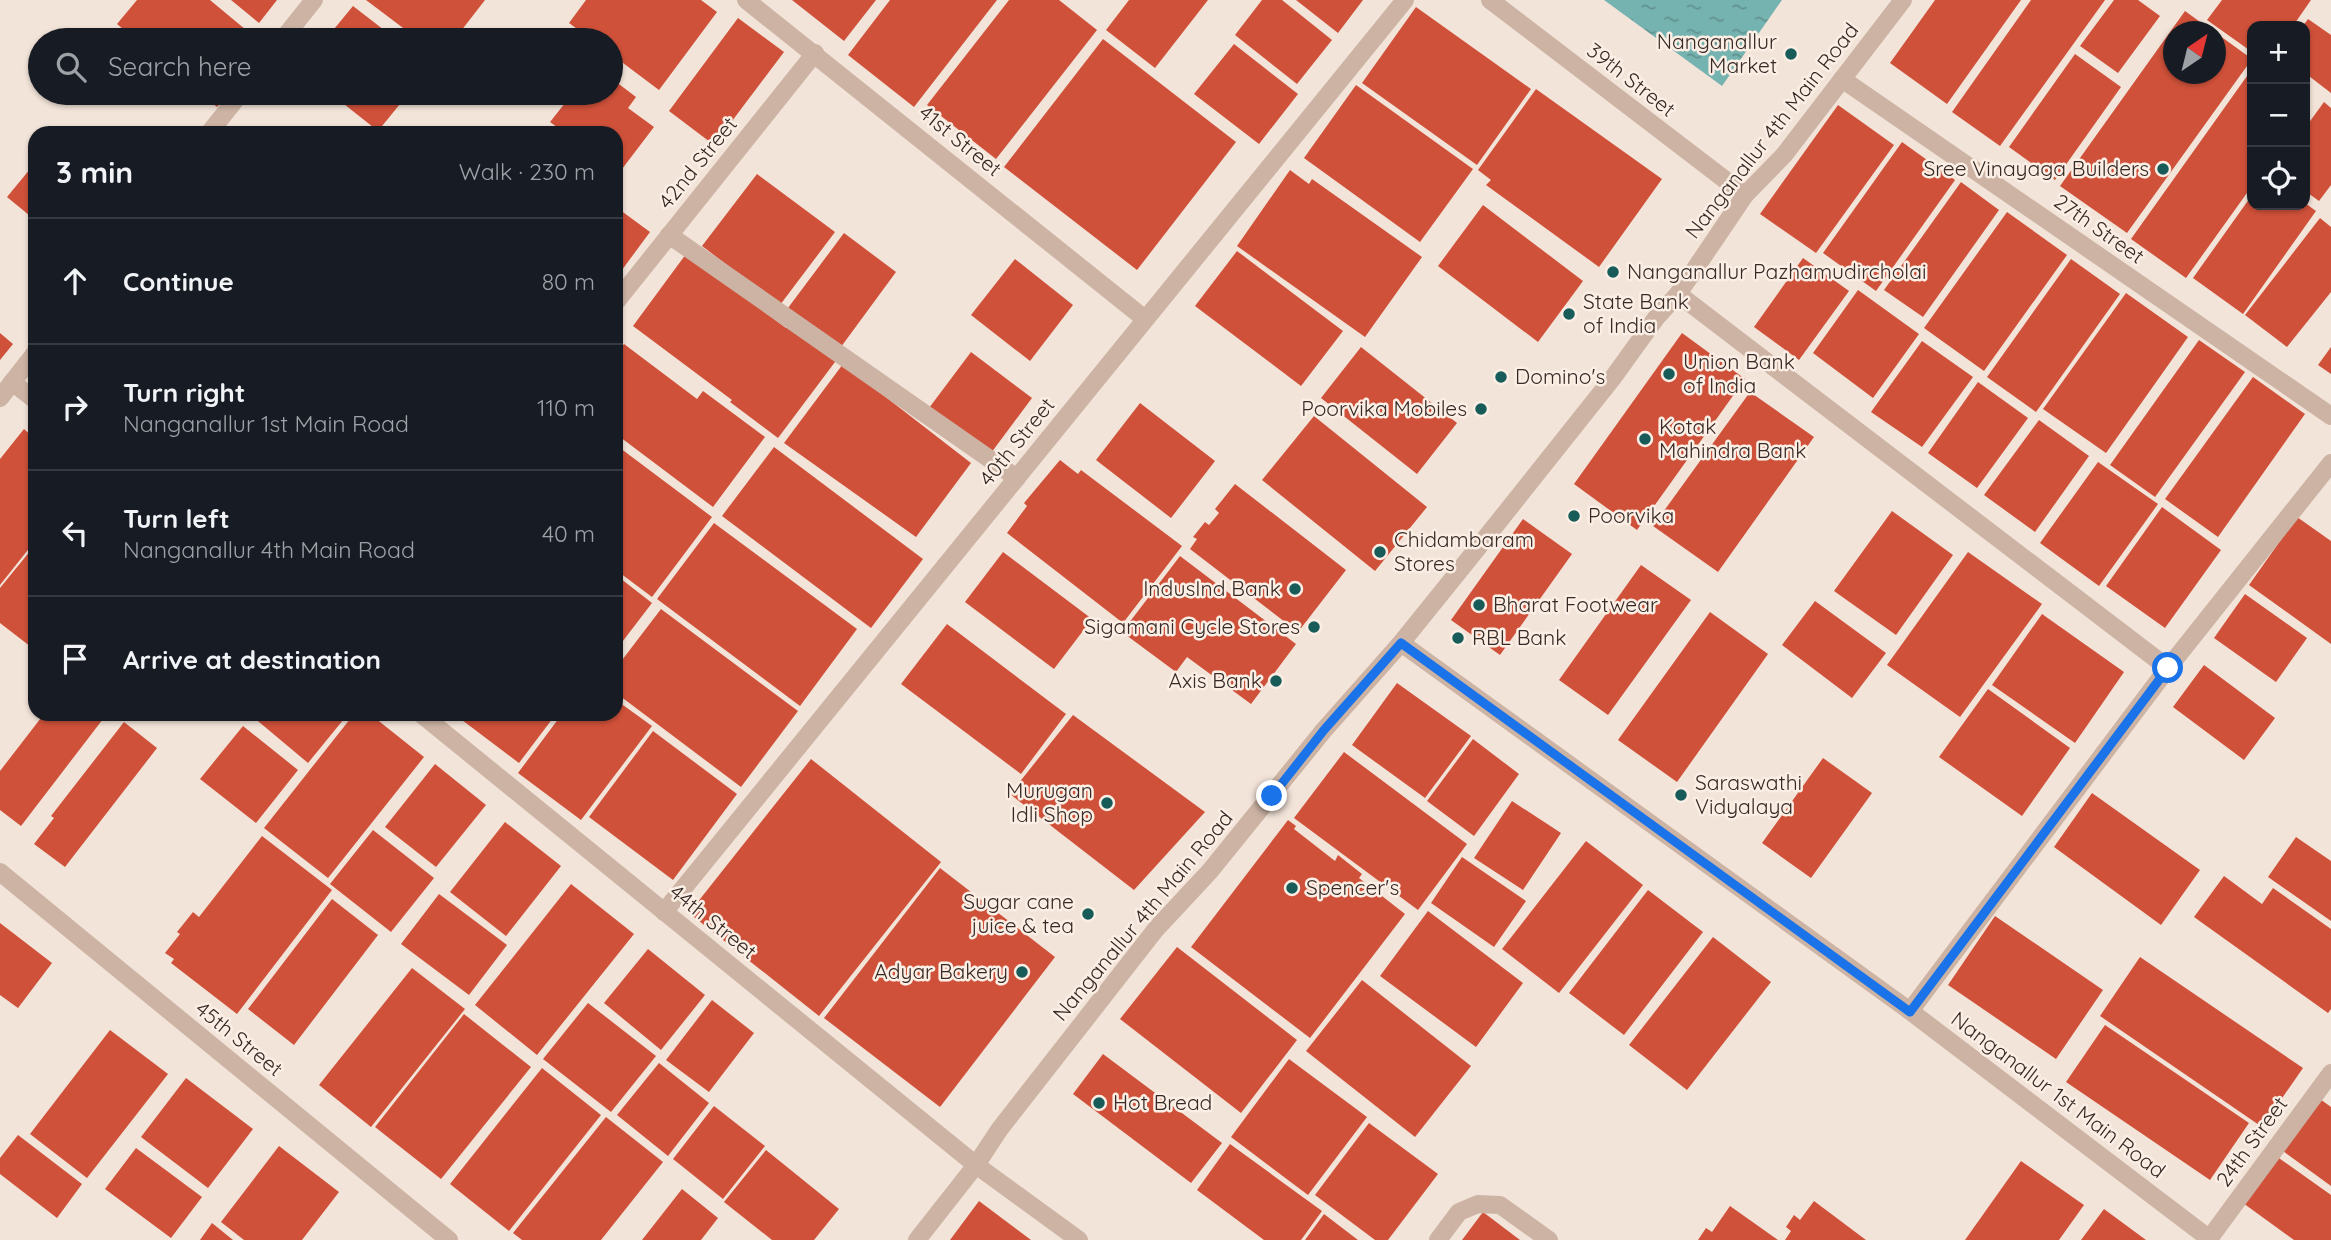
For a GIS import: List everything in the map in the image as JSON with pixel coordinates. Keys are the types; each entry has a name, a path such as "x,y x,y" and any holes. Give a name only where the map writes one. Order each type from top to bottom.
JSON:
{"street":[{"path":"292,28 314,0"},
{"name":"41st Street","path":"746,0 1145,319"},
{"name":"40th Street","path":"664,912 1405,0"},
{"name":"39th Street","path":"1490,0 1745,195"},
{"name":"Nanganallur 4th Main Road","path":"917,1240 1156,929 1210,871 1324,730 1401,643 1612,379 1656,318 1678,293 1745,195 1784,155 1903,0"},
{"name":"42nd Street","path":"623,293 815,53"},
{"name":"27th Street","path":"1842,79 2331,416"},
{"path":"214,126 231,105"},
{"path":"669,235 1017,478"},
{"path":"1678,293 2168,668"},
{"path":"0,398 28,362"},
{"path":"12,382 28,395"},
{"path":"1910,1012 2168,668 2331,463"},
{"name":"Nanganallur 1st Main Road","path":"1401,643 1910,1012 2210,1239"},
{"name":"44th Street","path":"430,721 976,1165 1079,1240"},
{"name":"45th Street","path":"0,872 449,1240"},
{"name":"24th Street","path":"2210,1239 2331,1073"},
{"path":"1438,1240 1459,1212 1478,1203 1500,1205 1549,1240"}],"water":[{"path":"1604,0 1782,0 1722,86"}],"building":[{"path":"137,0 210,0 244,28 122,28 117,24"},
{"path":"231,0 277,0 259,23"},
{"path":"366,0 485,0 463,28 403,28"},
{"path":"586,0 701,0 717,12 659,90 623,63 623,28 576,28 569,23"},
{"path":"792,0 876,0 844,41"},
{"path":"890,0 997,0 914,107 848,55"},
{"path":"1009,0 1059,0 1097,30 996,159 927,105"},
{"path":"1129,0 1208,0 1155,68 1106,30"},
{"path":"1262,0 1282,0 1332,40 1297,84 1235,35"},
{"path":"1296,0 1363,0 1338,33"},
{"path":"1935,0 2021,0 1947,104 1890,63"},
{"path":"2031,0 2105,0 2000,146 1952,112"},
{"path":"2114,0 2138,0 2160,16 2118,73 2080,46"},
{"path":"2222,0 2311,0 2296,21 2247,21 2247,48 2226,34 2226,21 2207,20"},
{"path":"353,6 381,28 335,28"},
{"path":"1416,7 1531,89 1477,165 1362,83"},
{"path":"2185,11 2199,21 2178,21"},
{"path":"738,18 784,52 714,145 669,111"},
{"path":"2308,19 2331,35 2331,93 2310,77 2310,21 2307,21"},
{"path":"1103,39 1236,142 1137,270 1004,167"},
{"path":"2226,40 2247,55 2247,66 2127,233 2060,186 2163,42 2163,84 2226,84"},
{"path":"1234,44 1298,94 1259,144 1194,94"},
{"path":"2075,54 2121,87 2055,180 2009,147"},
{"path":"2247,76 2247,193 2186,278 2131,239"},
{"path":"1356,85 1473,169 1420,242 1304,158"},
{"path":"623,87 636,97 628,108 654,127 623,168 623,126 555,126 550,122 563,105 623,105"},
{"path":"1536,89 1662,179 1599,267 1486,185 1491,180 1478,170"},
{"path":"2324,102 2331,108 2331,185 2319,201 2310,195 2310,121"},
{"path":"345,105 399,105 382,126 372,126"},
{"path":"1838,105 1894,145 1816,253 1760,214"},
{"path":"1902,142 1955,180 1876,291 1823,253"},
{"path":"1290,170 1309,184 1312,179 1422,257 1365,337 1237,246"},
{"path":"28,172 28,214 7,197"},
{"path":"757,174 835,232 780,305 702,246"},
{"path":"1961,182 1999,210 1923,317 1884,290"},
{"path":"2247,202 2247,210 2310,210 2310,207 2316,211 2243,314 2193,278"},
{"path":"1483,205 1583,281 1538,342 1438,266"},
{"path":"623,212 650,232 623,269"},
{"path":"2007,212 2067,255 1984,371 1924,328"},
{"path":"2320,218 2331,227 2331,292 2287,347 2245,315"},
{"path":"844,233 896,272 838,351 785,312"},
{"path":"1237,251 1343,331 1301,386 1195,306"},
{"path":"686,254 786,328 790,323 838,358 778,438 633,326"},
{"path":"1803,258 1849,291 1799,360 1754,327"},
{"path":"1015,259 1073,305 1030,361 971,315"},
{"path":"2071,259 2120,294 2036,412 1987,377"},
{"path":"1858,290 1919,334 1873,398 1813,353"},
{"path":"2126,293 2188,337 2106,453 2043,409"},
{"path":"0,333 13,344 0,360"},
{"path":"1682,333 1745,379 1637,530 1574,484"},
{"path":"2199,340 2245,372 2155,497 2110,465"},
{"path":"1922,341 1973,377 1922,447 1871,412"},
{"path":"623,345 697,399 703,391 765,437 713,507 623,439"},
{"path":"1361,347 1457,423 1417,474 1321,398"},
{"path":"2331,347 2331,374 2318,365"},
{"path":"971,352 1032,398 991,453 929,408"},
{"path":"843,364 971,463 916,537 784,443"},
{"path":"2253,377 2305,414 2218,537 2165,499"},
{"path":"1978,382 2028,418 1977,488 1928,453"},
{"path":"1750,392 1814,437 1718,572 1653,526"},
{"path":"1140,403 1215,461 1171,518 1096,460"},
{"path":"1314,416 1427,507 1375,571 1262,480"},
{"path":"2039,420 2089,456 2035,532 1984,495"},
{"path":"24,429 28,433 28,550 0,585 0,459"},
{"path":"774,447 923,559 871,628 722,516"},
{"path":"623,450 712,517 652,597 623,575"},
{"path":"1060,460 1078,474 1081,470 1182,546 1123,623 1007,533 1027,506 1024,503"},
{"path":"2098,462 2158,504 2099,586 2040,543"},
{"path":"1235,484 1346,570 1298,632 1190,549 1197,539 1193,537 1205,522 1209,525 1219,513 1215,509"},
{"path":"2162,507 2221,550 2165,628 2106,586"},
{"path":"1892,511 1953,555 1896,635 1834,591"},
{"path":"2297,517 2331,541 2331,644 2249,585"},
{"path":"1523,519 1572,554 1500,655 1451,620"},
{"path":"714,523 857,629 800,706 657,599"},
{"path":"1003,552 1092,619 1054,669 965,602"},
{"path":"1968,552 2042,604 1960,717 1887,665"},
{"path":"28,554 28,645 0,623 0,588"},
{"path":"1180,556 1296,644 1251,704 1187,657 1176,672 1122,632"},
{"path":"1641,565 1691,600 1608,715 1559,680"},
{"path":"623,580 652,603 623,641"},
{"path":"2245,594 2307,638 2276,682 2214,638"},
{"path":"1815,601 1886,653 1852,698 1782,645"},
{"path":"661,609 798,711 741,787 623,698 623,659"},
{"path":"1710,612 1768,654 1677,782 1618,740"},
{"path":"2042,614 2124,672 2075,743 1992,685"},
{"path":"947,624 1066,714 1021,774 901,684"},
{"path":"2204,665 2275,718 2244,760 2173,707"},
{"path":"1397,683 1471,736 1425,798 1352,745"},
{"path":"1988,689 2070,748 2022,816 1939,757"},
{"path":"623,705 652,726 581,820 518,773 557,721 623,721"},
{"name":"Murugan Idli Shop","path":"1073,715 1205,812 1134,890 1010,794"},
{"path":"39,721 101,721 21,826 0,810 0,771"},
{"path":"258,721 342,721 308,763"},
{"path":"348,721 379,721 424,757 328,878 264,828"},
{"path":"463,721 551,721 519,763"},
{"path":"124,722 157,748 65,867 34,844 54,818 51,816"},
{"path":"243,726 298,770 256,823 200,779"},
{"path":"653,731 737,794 673,880 589,817"},
{"path":"1473,739 1519,774 1474,836 1427,801"},
{"path":"1344,752 1467,844 1418,910 1294,818"},
{"path":"1823,758 1872,793 1811,878 1762,843"},
{"path":"811,759 941,862 819,1016 689,913"},
{"path":"435,764 486,805 436,867 385,827"},
{"path":"2092,793 2200,870 2161,925 2054,847"},
{"path":"1512,801 1561,833 1523,890 1474,858"},
{"path":"1288,820 1296,826 1294,829 1335,861 1338,855 1362,874 1359,878 1405,914 1310,1038 1191,947"},
{"path":"505,822 561,866 506,936 450,892"},
{"path":"373,830 434,878 391,932 330,884"},
{"path":"262,836 332,890 237,1014 171,963 174,959 165,953 193,912 199,917"},
{"path":"2296,837 2331,861 2331,921 2268,877"},
{"path":"1586,841 1643,885 1559,993 1502,949"},
{"path":"1462,857 1526,901 1494,947 1431,903"},
{"path":"940,868 1055,957 940,1107 824,1018"},
{"path":"2224,876 2262,904 2273,888 2331,929 2331,1009 2328,1013 2194,917"},
{"path":"571,884 634,934 537,1055 475,1005"},
{"path":"1648,890 1703,932 1624,1035 1569,993"},
{"path":"439,894 507,945 469,995 401,944"},
{"path":"332,899 378,935 294,1045 248,1009"},
{"path":"1428,911 1523,983 1476,1047 1380,976"},
{"path":"1995,916 2103,990 2056,1059 1948,985"},
{"path":"0,923 52,963 18,1008 0,995"},
{"path":"1713,937 1771,982 1687,1090 1629,1045"},
{"path":"1177,947 1297,1040 1241,1113 1120,1019"},
{"path":"648,949 705,995 661,1050 604,1003"},
{"path":"2140,957 2303,1068 2262,1127 2100,1016"},
{"path":"412,968 465,1009 371,1127 319,1085"},
{"path":"1362,980 1471,1066 1415,1137 1306,1051"},
{"path":"712,1000 754,1033 709,1092 666,1060"},
{"path":"588,1003 656,1056 611,1112 543,1059"},
{"path":"464,1014 531,1067 441,1179 375,1127"},
{"path":"2105,1025 2249,1123 2210,1180 2066,1082"},
{"path":"110,1030 168,1074 87,1178 30,1134"},
{"path":"1103,1054 1222,1143 1191,1183 1073,1094"},
{"path":"1289,1059 1367,1117 1308,1195 1231,1137"},
{"path":"659,1063 709,1103 668,1156 617,1115"},
{"path":"542,1068 601,1115 509,1231 450,1184"},
{"path":"186,1078 253,1129 208,1188 141,1137"},
{"path":"2320,1099 2331,1107 2331,1186 2283,1151"},
{"path":"714,1106 765,1146 723,1199 673,1159"},
{"path":"606,1117 663,1162 601,1240 522,1240 513,1233"},
{"path":"1369,1123 1438,1174 1388,1240 1375,1240 1315,1195"},
{"path":"18,1135 82,1184 57,1218 0,1174 0,1158"},
{"path":"1230,1144 1322,1211 1301,1240 1264,1240 1197,1190"},
{"path":"279,1146 339,1192 302,1240 244,1240 221,1222"},
{"path":"136,1148 202,1197 171,1238 105,1189"},
{"path":"766,1150 839,1209 814,1240 772,1240 724,1202"},
{"path":"2276,1156 2331,1195 2331,1240 2294,1240 2243,1203"},
{"path":"2021,1161 2084,1205 2059,1240 1965,1240"},
{"path":"682,1189 718,1218 701,1240 642,1240"},
{"path":"979,1201 1031,1240 950,1240"},
{"path":"1814,1201 1866,1240 1785,1240 1791,1231 1786,1227 1794,1215 1800,1220"},
{"path":"1730,1206 1778,1240 1698,1240 1706,1228 1712,1232"},
{"path":"2104,1209 2146,1240 2081,1240"},
{"path":"1483,1212 1520,1240 1462,1240"},
{"path":"1324,1214 1358,1240 1305,1240"},
{"path":"212,1223 233,1240 200,1240"}],"place":[{"name":"Nanganallur Market","path":"1791,54"},
{"name":"Sree Vinayaga Builders","path":"2163,169"},
{"name":"Nanganallur Pazhamudircholai","path":"1613,272"},
{"name":"State Bank of India","path":"1569,314"},
{"name":"Union Bank of India","path":"1669,374"},
{"name":"Domino's","path":"1501,377"},
{"name":"Poorvika Mobiles","path":"1481,409"},
{"name":"Kotak Mahindra Bank","path":"1645,439"},
{"name":"Poorvika","path":"1574,516"},
{"name":"Chidambaram Stores","path":"1380,552"},
{"name":"IndusInd Bank","path":"1295,589"},
{"name":"Bharat Footwear","path":"1479,605"},
{"name":"Sigamani Cycle Stores","path":"1314,627"},
{"name":"RBL Bank","path":"1458,638"},
{"name":"Axis Bank","path":"1276,681"},
{"name":"Saraswathi Vidyalaya","path":"1681,795"},
{"name":"Murugan Idli Shop","path":"1107,803"},
{"name":"Spencer's","path":"1292,888"},
{"name":"Sugar cane juice & tea","path":"1088,914"},
{"name":"Adyar Bakery","path":"1022,972"},
{"name":"Hot Bread","path":"1099,1103"}],"route":[{"path":"1272,796 1324,730 1401,643 1910,1012 2168,668"}]}
